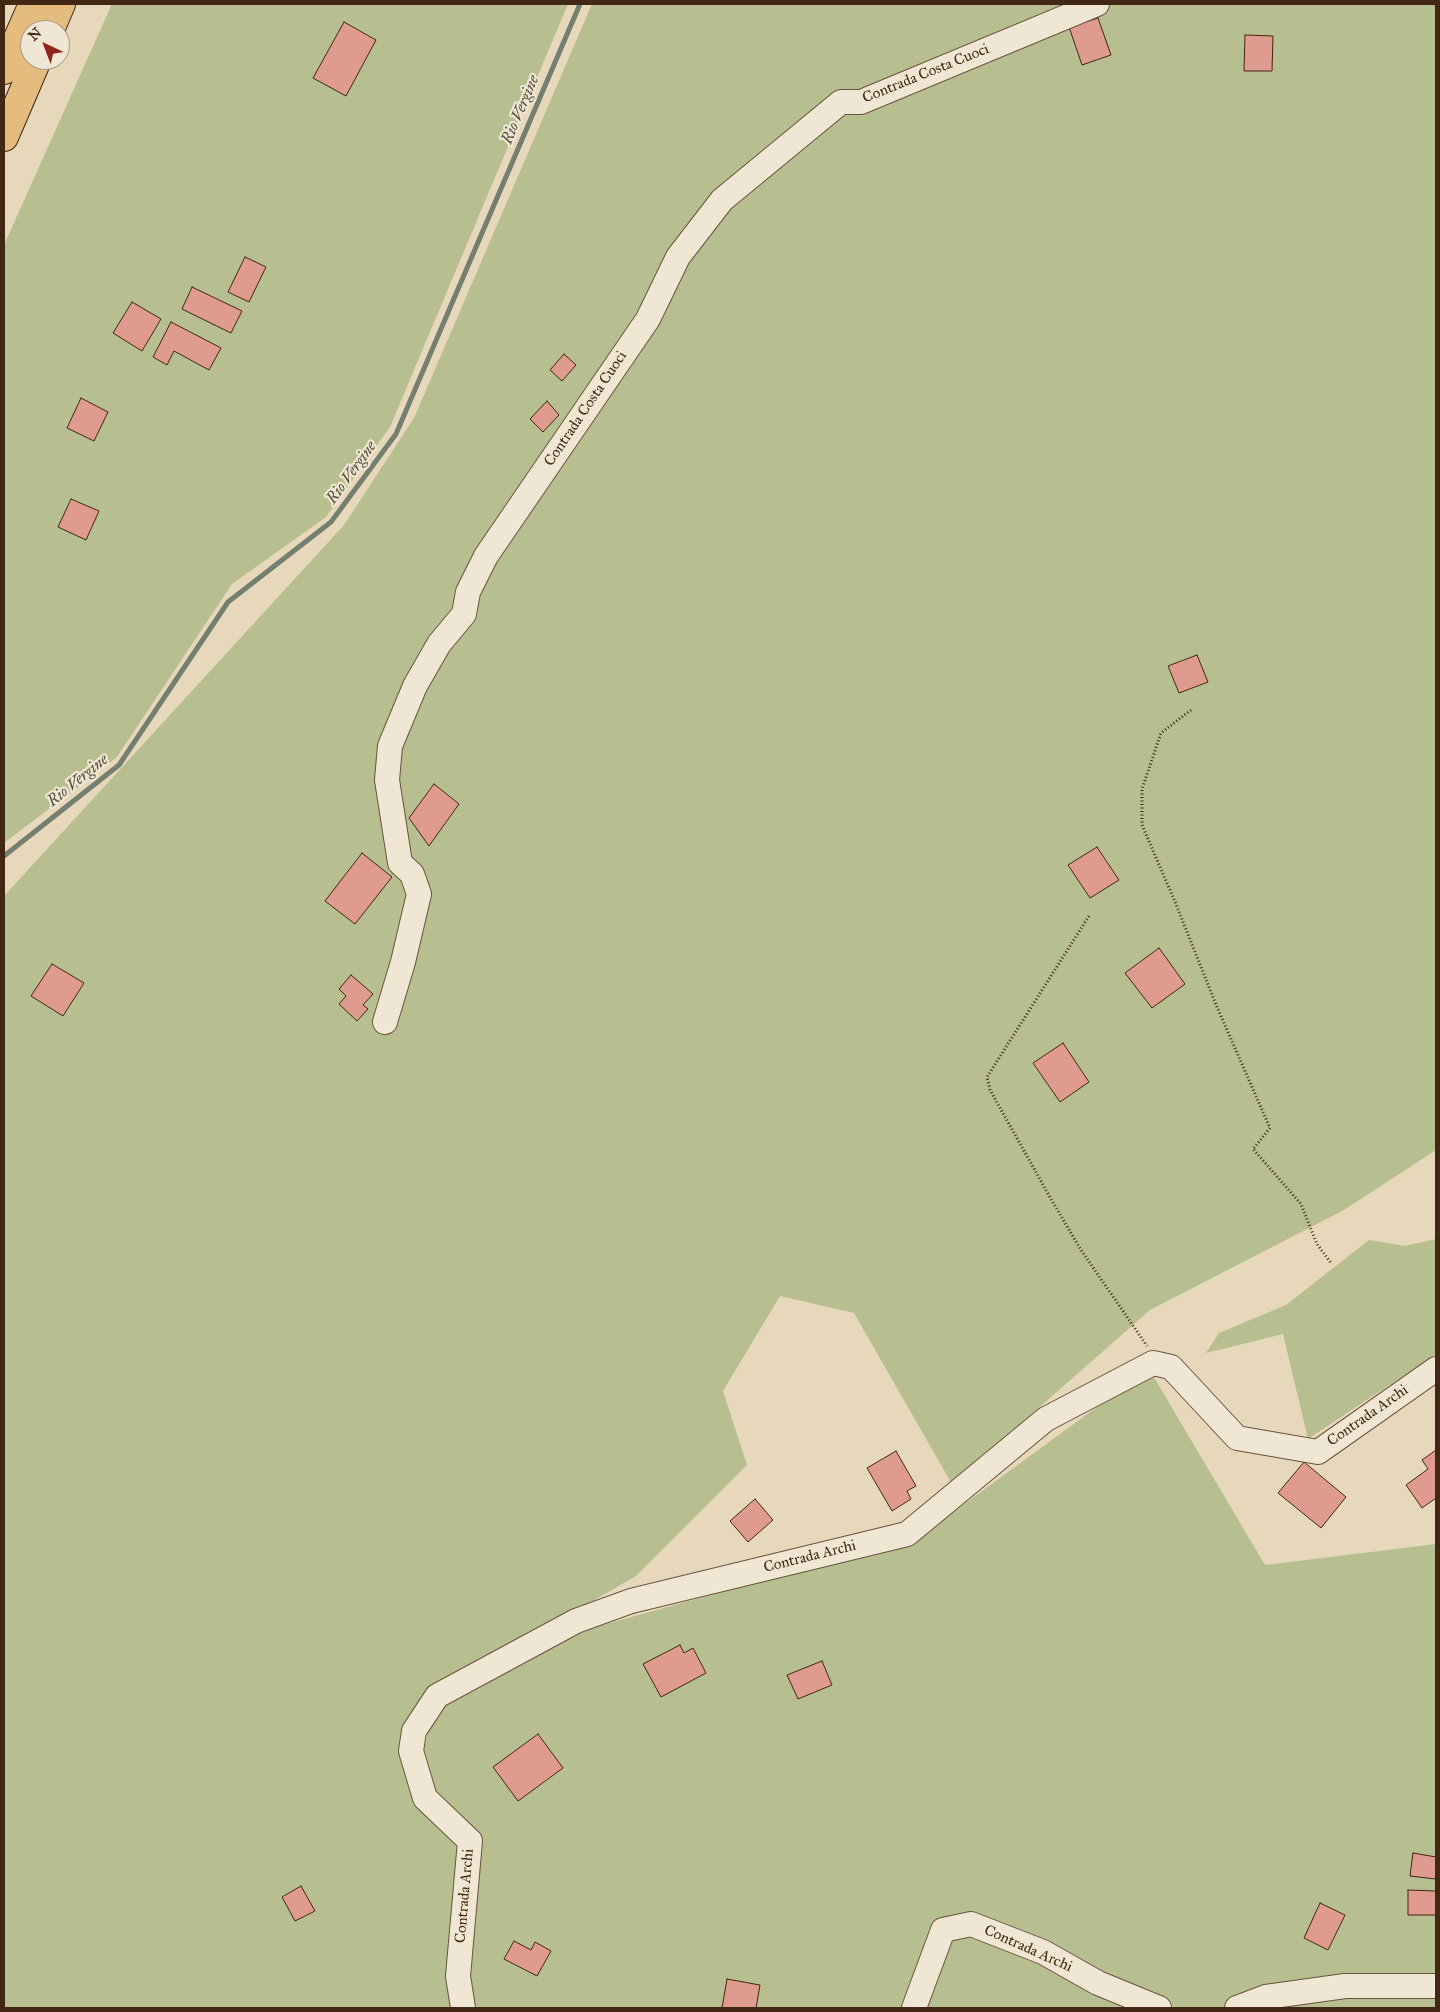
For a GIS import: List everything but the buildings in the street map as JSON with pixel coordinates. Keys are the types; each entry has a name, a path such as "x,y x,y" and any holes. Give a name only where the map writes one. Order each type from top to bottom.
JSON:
{"highway":[{"path":"4,70 33,4"},
{"path":"55,20 62,4"},
{"path":"4,136 33,70"}],"street":[{"name":"Contrada Costa Cuoci","path":"385,1022 403,962 419,894 412,874 400,862 388,780 390,746 415,686 439,644 464,614 468,592 486,556 648,319 678,257 722,200 841,102 861,102 1097,4"},
{"name":"Contrada Archi","path":"463,2008 458,1976 470,1841 425,1798 410,1751 414,1731 437,1696 576,1621 622,1604 907,1534 1046,1419 1153,1363 1171,1367 1237,1438 1318,1452 1436,1369"},
{"name":"Contrada Archi","path":"914,2008 944,1930 970,1924 1043,1952 1098,1983 1159,2008"},
{"path":"1237,2008 1266,1997 1345,1986 1436,1986"}],"path":[{"path":"1191,710 1162,733 1142,789 1142,826 1176,904 1217,1007 1270,1128 1253,1150 1301,1204 1317,1244 1331,1263"},
{"path":"1090,916 987,1077 990,1090 1081,1250 1152,1353"}],"green space":[{"path":"112,4 568,4 390,427 326,517 232,584 117,757 4,843 4,245"},
{"path":"592,4 1436,4 1436,1150 1344,1210 1150,1310 952,1484 854,1313 780,1296 723,1391 747,1465 636,1576 435,1692 402,1731 463,1848 457,2008 4,2008 4,896 344,525 414,418"},
{"path":"1436,1239 1436,1354 1308,1439 1283,1334 1206,1353 1219,1333 1286,1305 1369,1240 1405,1246"},
{"path":"1149,1369 1265,1565 1436,1544 1436,2008 469,2008 465,1979 477,1840 418,1771 436,1701 592,1628 919,1537"}],"waterway":[{"name":"Rio Vergine","path":"4,856 119,765 228,602 331,522 396,434 580,4"}]}
